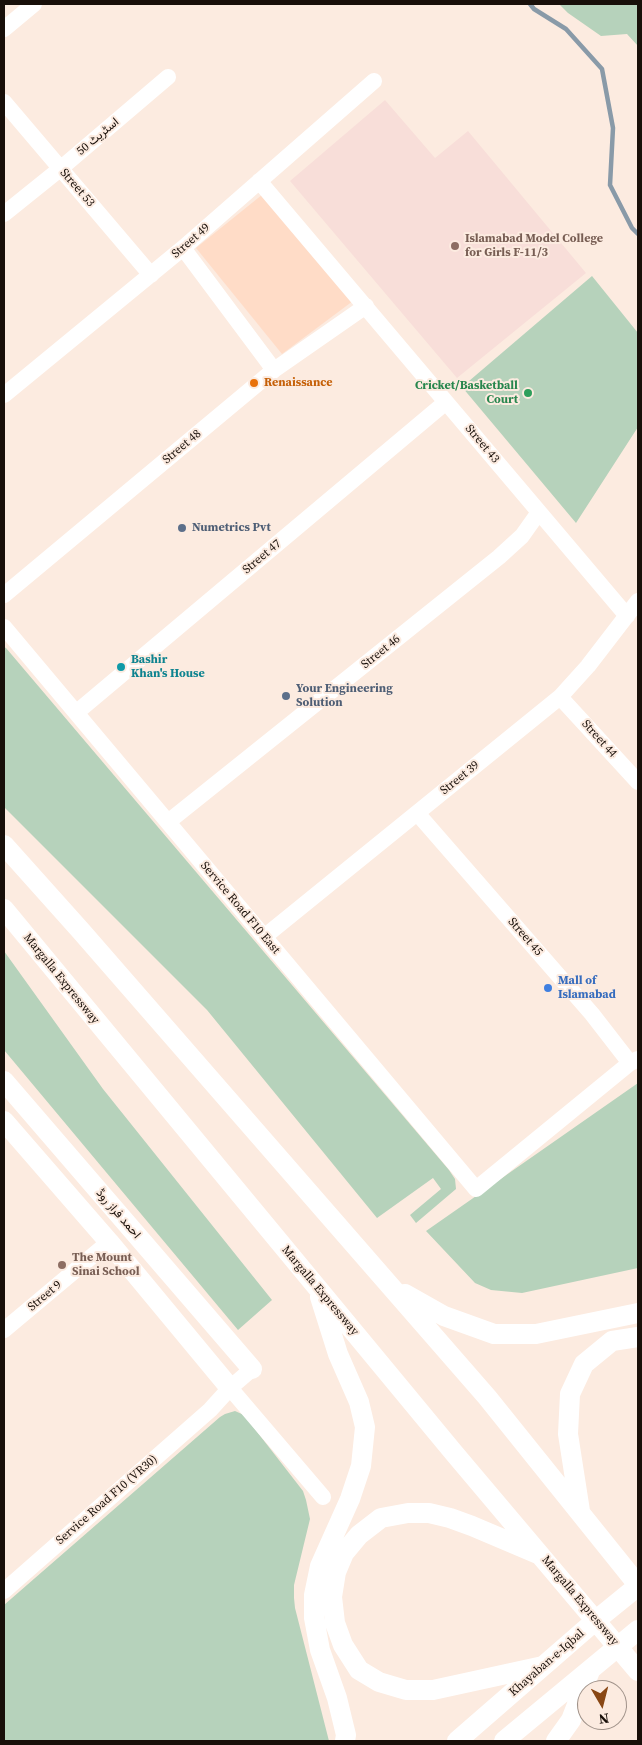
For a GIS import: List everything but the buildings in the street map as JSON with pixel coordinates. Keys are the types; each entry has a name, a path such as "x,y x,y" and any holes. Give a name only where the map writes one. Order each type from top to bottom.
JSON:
{"main road":[{"path":"4,845 487,1397 638,1586"},
{"name":"Margalla Expressway","path":"4,908 316,1286 638,1671"},
{"name":"احمد فراز روڈ","path":"4,1081 252,1369"},
{"name":"احمد فراز روڈ","path":"4,1121 109,1242 230,1388"},
{"path":"316,1286 338,1354 359,1402 365,1427 361,1466 350,1499 320,1566 314,1595 314,1618 320,1650 337,1698 346,1735 345,1741"},
{"path":"392,1288 444,1316 494,1334 536,1334 638,1313"},
{"path":"580,1513 568,1434 570,1394 584,1364 612,1342 638,1337"},
{"path":"542,1556 450,1518 429,1513 408,1513 390,1516 382,1518 359,1535 344,1553 336,1572 332,1597 335,1624 343,1645 359,1670 379,1682 406,1690 433,1690 543,1666"},
{"name":"Khayaban-e-Iqbal","path":"457,1741 638,1586"},
{"path":"504,1741 638,1630"},
{"path":"556,1741 571,1720 591,1669"}],"street":[{"path":"4,29 34,4"},
{"name":"اسٹریٹ 50","path":"4,214 168,77"},
{"name":"Street 49","path":"4,395 183,248 374,81"},
{"name":"Street 53","path":"4,102 151,275"},
{"name":"Street 43","path":"259,181 627,616"},
{"path":"183,248 274,370"},
{"name":"Street 48","path":"4,595 274,370 366,306"},
{"name":"Street 47","path":"77,712 446,402"},
{"name":"Street 46","path":"168,822 500,557 522,536 539,512"},
{"name":"Street 39","path":"264,937 560,696 588,666 638,601"},
{"name":"Service Road F10 East","path":"4,627 476,1190 634,1061"},
{"name":"Street 44","path":"560,696 638,782"},
{"name":"Street 45","path":"418,813 634,1061"},
{"name":"Street 9","path":"4,1330 109,1242"},
{"name":"Service Road F10 (VR30)","path":"4,1591 210,1410 230,1388 252,1369"},
{"path":"230,1388 323,1497"}],"shaded area":[{"name":"Islamabad Model College for Girls F-11/3","path":"385,100 435,158 468,131 586,273 457,378 290,181"},
{"path":"268,190 357,298 282,354 196,248"}],"green space":[{"path":"559,4 638,4 638,46 627,34 601,36 568,13"},
{"path":"592,276 638,333 638,427 576,523 462,387"},
{"path":"4,647 449,1170 455,1179 456,1189 416,1223 410,1215 441,1189 433,1178 377,1218 207,1010 4,807"},
{"path":"4,951 103,1089 272,1300 238,1330 4,1050"},
{"path":"638,1083 638,1268 522,1293 491,1290 475,1283 426,1231"},
{"path":"235,1411 244,1415 303,1491 306,1500 310,1519 294,1585 294,1598 329,1741 4,1741 4,1605 220,1417"}],"waterway":[{"path":"530,4 534,9 566,29 602,69 613,128 610,185 632,228 638,234"}],"place":[{"name":"Islamabad Model College for Girls F-11/3","path":"455,246"},
{"name":"Renaissance","path":"254,383"},
{"name":"Cricket/Basketball Court","path":"528,393"},
{"name":"Numetrics Pvt","path":"182,528"},
{"name":"Bashir Khan's House","path":"121,667"},
{"name":"Your Engineering Solution","path":"286,696"},
{"name":"Mall of Islamabad","path":"548,988"},
{"name":"The Mount Sinai School","path":"62,1265"}]}
